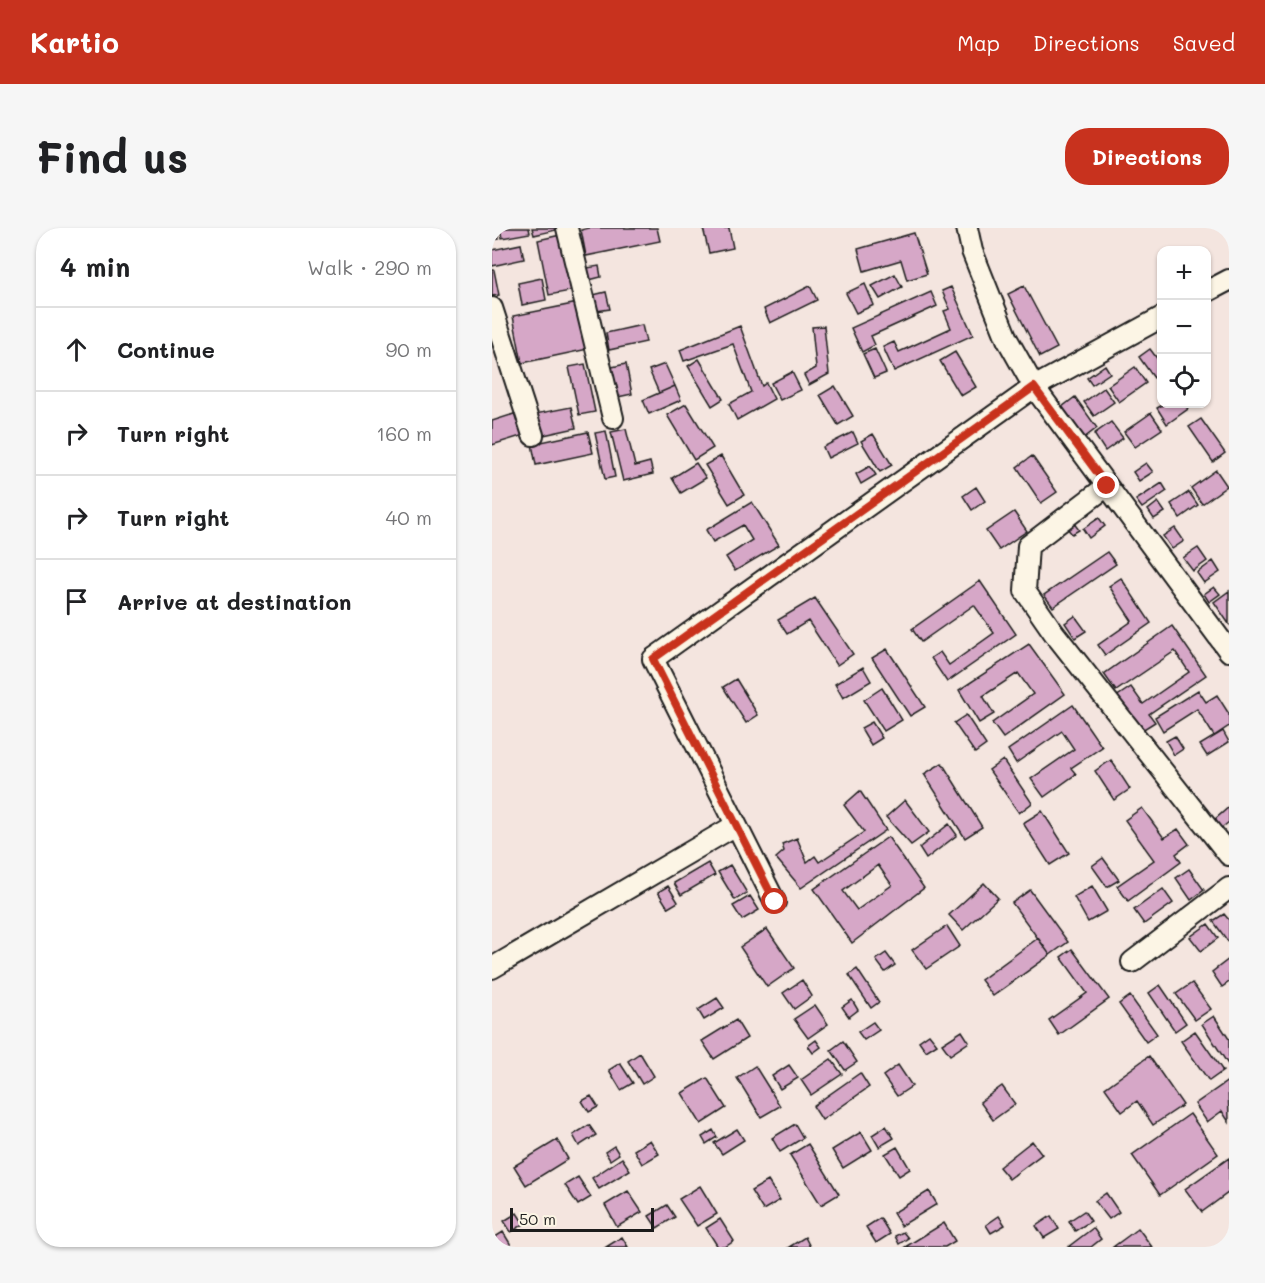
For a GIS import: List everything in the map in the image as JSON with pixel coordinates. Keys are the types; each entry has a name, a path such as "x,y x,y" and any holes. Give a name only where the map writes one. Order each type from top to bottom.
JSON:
{"street":[{"path":"567,228 612,418"},
{"path":"967,228 972,251 1007,339 1034,387 1229,651"},
{"path":"1211,289 1229,280"},
{"path":"492,308 533,435"},
{"path":"775,902 653,659 1034,387 1157,319"},
{"path":"1107,486 1028,546 1025,591 1054,633 1229,855"},
{"path":"492,968 736,825"},
{"path":"1132,962 1229,888"}],"building":[{"path":"492,228 497,228 499,239 492,240"},
{"path":"500,228 529,228 530,233 502,238"},
{"path":"532,228 556,228 556,230 534,235"},
{"path":"657,228 660,241 586,256 581,230"},
{"path":"703,228 729,228 733,248 709,253"},
{"path":"914,233 927,274 907,280 901,260 864,271 858,249"},
{"path":"565,234 576,290 549,295 538,240"},
{"path":"521,244 524,259 492,266 492,250"},
{"path":"599,266 601,277 589,280 587,268"},
{"path":"492,270 494,270 499,295 492,296"},
{"path":"895,274 902,287 880,299 872,286"},
{"path":"542,278 546,300 522,305 518,283"},
{"path":"865,284 874,305 856,313 846,293"},
{"path":"810,286 817,300 770,323 764,309"},
{"path":"1024,286 1057,348 1040,357 1008,294"},
{"path":"951,287 973,335 894,371 883,347 894,342 899,352 951,328 944,311 950,309 942,291"},
{"path":"606,292 610,309 596,311 593,295"},
{"path":"931,292 937,306 871,336 875,345 862,352 851,328"},
{"path":"578,303 588,349 522,363 513,316"},
{"path":"642,325 646,342 609,350 606,333"},
{"path":"740,326 762,386 766,383 774,399 737,420 729,404 751,392 733,344 684,361 680,350"},
{"path":"824,326 829,374 809,385 804,375 816,368 812,327"},
{"path":"875,349 886,373 874,378 863,354"},
{"path":"1150,349 1157,358 1157,376 1154,378 1139,357"},
{"path":"955,352 976,387 961,396 940,361"},
{"path":"699,359 723,399 712,406 688,366"},
{"path":"585,364 595,412 579,415 569,367"},
{"path":"626,364 632,394 613,398 607,368"},
{"path":"665,364 675,386 659,393 649,370"},
{"path":"1105,365 1110,373 1092,385 1087,378"},
{"path":"1135,367 1146,383 1119,402 1108,386"},
{"path":"792,372 801,390 780,400 771,383"},
{"path":"675,386 681,400 649,414 643,400"},
{"path":"835,386 853,416 838,425 820,395"},
{"path":"1104,388 1114,402 1094,416 1084,402"},
{"path":"1075,397 1097,428 1084,438 1062,407"},
{"path":"686,404 713,448 694,460 667,415"},
{"path":"571,407 576,428 539,436 535,414"},
{"path":"1157,408 1188,409 1167,424"},
{"path":"517,413 524,435 492,445 492,421"},
{"path":"1151,413 1162,429 1135,447 1124,432"},
{"path":"1201,419 1225,453 1213,462 1189,427"},
{"path":"1111,422 1123,438 1105,451 1094,434"},
{"path":"626,429 635,466 650,462 653,474 623,481 611,432"},
{"path":"606,431 615,477 605,479 595,433"},
{"path":"588,432 593,453 536,465 532,444"},
{"path":"853,432 858,443 828,458 823,447"},
{"path":"873,434 892,465 880,472 861,441"},
{"path":"721,456 744,495 729,504 705,465"},
{"path":"1032,456 1057,492 1041,503 1017,467"},
{"path":"696,463 706,478 681,493 672,478"},
{"path":"1146,463 1153,472 1139,481 1133,472"},
{"path":"870,466 876,475 861,484 856,474"},
{"path":"1216,470 1227,486 1202,504 1191,488"},
{"path":"1162,483 1167,491 1142,508 1136,500"},
{"path":"976,487 985,501 972,510 963,496"},
{"path":"1189,492 1198,505 1180,518 1171,504"},
{"path":"752,502 779,545 735,571 726,557 752,540 743,525 713,542 706,530"},
{"path":"1158,502 1165,512 1154,519 1148,510"},
{"path":"1014,512 1027,531 999,550 986,531"},
{"path":"1099,518 1105,526 1089,538 1083,529"},
{"path":"1073,522 1079,530 1072,534 1066,527"},
{"path":"1175,528 1184,541 1172,549 1163,536"},
{"path":"1198,548 1207,561 1193,571 1183,558"},
{"path":"1107,552 1116,564 1053,607 1044,595"},
{"path":"1213,561 1220,572 1204,583 1197,573"},
{"path":"1121,578 1151,623 1105,655 1098,645 1132,621 1109,586"},
{"path":"980,581 1016,634 947,682 931,658 940,652 949,665 994,633 974,605 921,642 912,629"},
{"path":"1214,587 1220,594 1209,602 1204,594"},
{"path":"1229,591 1229,624 1214,602"},
{"path":"815,598 853,654 837,665 808,621 787,634 778,620"},
{"path":"1075,616 1086,631 1075,638 1065,623"},
{"path":"1172,626 1206,675 1149,714 1155,722 1139,732 1116,697 1131,687 1143,704 1189,672 1175,651 1116,691 1104,674"},
{"path":"1029,644 1065,694 1003,738 992,723 1033,694 1018,673 983,696 994,714 979,723 959,690"},
{"path":"887,649 925,707 910,716 872,658"},
{"path":"863,667 871,681 843,698 835,684"},
{"path":"736,679 758,715 746,723 723,687"},
{"path":"882,688 902,720 884,731 864,700"},
{"path":"1198,690 1206,702 1217,695 1229,714 1229,726 1214,736 1197,709 1163,731 1155,717"},
{"path":"1073,705 1102,747 1071,768 1076,774 1044,797 1031,779 1074,749 1062,731 1016,763 1008,750"},
{"path":"966,715 986,745 975,753 954,723"},
{"path":"872,722 882,738 871,745 861,728"},
{"path":"1223,731 1229,742 1207,756 1200,745"},
{"path":"1175,736 1183,749 1174,755 1166,741"},
{"path":"1003,760 1032,803 1019,813 989,770"},
{"path":"1111,760 1130,789 1114,800 1095,771"},
{"path":"942,763 982,827 965,838 924,774"},
{"path":"860,791 886,830 801,888 776,858 784,851 782,844 797,838 807,862 815,856 819,862 864,832 844,805"},
{"path":"905,800 929,832 911,845 886,817"},
{"path":"1229,807 1229,822 1219,830 1213,821"},
{"path":"1142,808 1164,838 1178,829 1189,844 1176,854 1181,862 1128,901 1117,886 1154,860 1125,820"},
{"path":"1042,811 1069,853 1050,865 1023,823"},
{"path":"949,824 957,835 926,859 919,848"},
{"path":"888,837 924,888 852,943 814,889","holes":["878,865 892,885 857,910 843,891"]},
{"path":"1103,858 1119,880 1107,887 1092,866"},
{"path":"708,863 715,875 681,895 674,883"},
{"path":"730,865 747,893 735,900 718,872"},
{"path":"1189,869 1204,890 1191,900 1176,878"},
{"path":"984,883 998,898 963,930 949,915"},
{"path":"668,886 678,902 668,908 658,892"},
{"path":"1092,886 1107,911 1088,922 1074,897"},
{"path":"1163,889 1173,903 1144,924 1134,910"},
{"path":"1030,890 1068,942 1050,955 1012,903"},
{"path":"750,896 759,910 742,920 733,906"},
{"path":"1224,914 1229,920 1229,943 1213,921"},
{"path":"1208,924 1218,938 1201,951 1190,937"},
{"path":"947,926 960,946 926,969 912,950"},
{"path":"767,929 794,968 767,987 740,947"},
{"path":"1038,938 1050,955 993,996 981,980"},
{"path":"1072,949 1109,999 1059,1035 1049,1020 1087,993 1061,957"},
{"path":"886,953 895,965 885,972 876,960"},
{"path":"1229,959 1229,982 1222,987 1212,972"},
{"path":"857,969 879,1002 871,1008 849,975"},
{"path":"802,980 812,996 794,1009 783,993"},
{"path":"1192,983 1211,1009 1195,1020 1176,994"},
{"path":"1160,985 1186,1023 1175,1031 1149,993"},
{"path":"1130,996 1157,1034 1146,1042 1119,1004"},
{"path":"717,998 724,1008 704,1020 698,1010"},
{"path":"852,1000 858,1010 849,1017 842,1007"},
{"path":"815,1005 828,1024 808,1038 794,1019"},
{"path":"1214,1016 1229,1039 1229,1066 1202,1024"},
{"path":"736,1020 747,1038 714,1059 702,1041"},
{"path":"873,1022 879,1030 864,1040 858,1032"},
{"path":"962,1031 969,1042 950,1055 942,1044"},
{"path":"1195,1031 1223,1071 1209,1081 1181,1041"},
{"path":"929,1034 937,1044 926,1051 919,1041"},
{"path":"816,1040 821,1047 813,1053 808,1046"},
{"path":"843,1041 857,1062 845,1070 831,1050"},
{"path":"640,1053 654,1076 642,1084 628,1061"},
{"path":"1149,1056 1183,1105 1153,1125 1137,1101 1122,1112 1105,1088"},
{"path":"831,1059 842,1074 811,1095 801,1080"},
{"path":"620,1063 633,1083 621,1090 609,1070"},
{"path":"789,1065 798,1078 780,1089 772,1076"},
{"path":"898,1065 912,1086 897,1096 883,1076"},
{"path":"755,1066 780,1106 761,1117 737,1078"},
{"path":"860,1073 869,1087 822,1120 813,1106"},
{"path":"707,1078 726,1108 701,1124 682,1093"},
{"path":"1228,1081 1229,1122 1222,1111 1207,1122 1195,1104"},
{"path":"1002,1086 1015,1104 993,1120 980,1102"},
{"path":"591,1096 598,1107 589,1112 582,1101"},
{"path":"1190,1114 1218,1154 1160,1195 1132,1155"},
{"path":"795,1124 803,1138 780,1152 772,1138"},
{"path":"589,1125 596,1135 579,1146 573,1135"},
{"path":"886,1126 894,1138 879,1147 872,1135"},
{"path":"737,1129 744,1140 722,1154 714,1143"},
{"path":"713,1130 717,1137 706,1144 702,1137"},
{"path":"861,1132 872,1150 843,1168 832,1150"},
{"path":"557,1140 568,1159 526,1185 514,1166"},
{"path":"650,1140 659,1154 642,1164 634,1150"},
{"path":"1032,1141 1042,1154 1009,1179 999,1167"},
{"path":"808,1144 839,1194 821,1205 790,1155"},
{"path":"614,1146 619,1154 610,1160 605,1152"},
{"path":"897,1147 910,1169 899,1176 885,1154"},
{"path":"622,1158 630,1170 599,1189 592,1178"},
{"path":"1229,1158 1229,1195 1228,1193 1202,1212 1185,1189"},
{"path":"578,1177 591,1197 578,1205 565,1185"},
{"path":"768,1181 780,1200 763,1210 751,1191"},
{"path":"700,1186 717,1214 697,1226 679,1199"},
{"path":"628,1191 642,1212 617,1227 605,1205"},
{"path":"929,1191 937,1204 901,1226 893,1213"},
{"path":"1106,1193 1119,1212 1109,1219 1095,1201"},
{"path":"667,1205 675,1217 657,1228 649,1216"},
{"path":"1084,1211 1091,1221 1075,1231 1069,1221"},
{"path":"517,1213 524,1224 511,1232 504,1221"},
{"path":"999,1216 1005,1225 991,1233 986,1225"},
{"path":"1051,1216 1059,1229 1044,1238 1036,1226"},
{"path":"880,1218 890,1234 876,1243 866,1227"},
{"path":"720,1219 734,1241 725,1247 718,1247 706,1228"},
{"path":"944,1223 955,1241 945,1247 905,1247"},
{"path":"1093,1228 1101,1239 1091,1247 1068,1247"},
{"path":"1138,1228 1152,1247 1113,1247 1128,1236"},
{"path":"503,1232 511,1245 497,1247 492,1239"},
{"path":"903,1232 908,1238 899,1244 895,1236"},
{"path":"622,1237 628,1247 606,1247"},
{"path":"805,1237 810,1247 789,1247"}],"route":[{"path":"775,902 653,659 1034,387 1107,486"}]}
